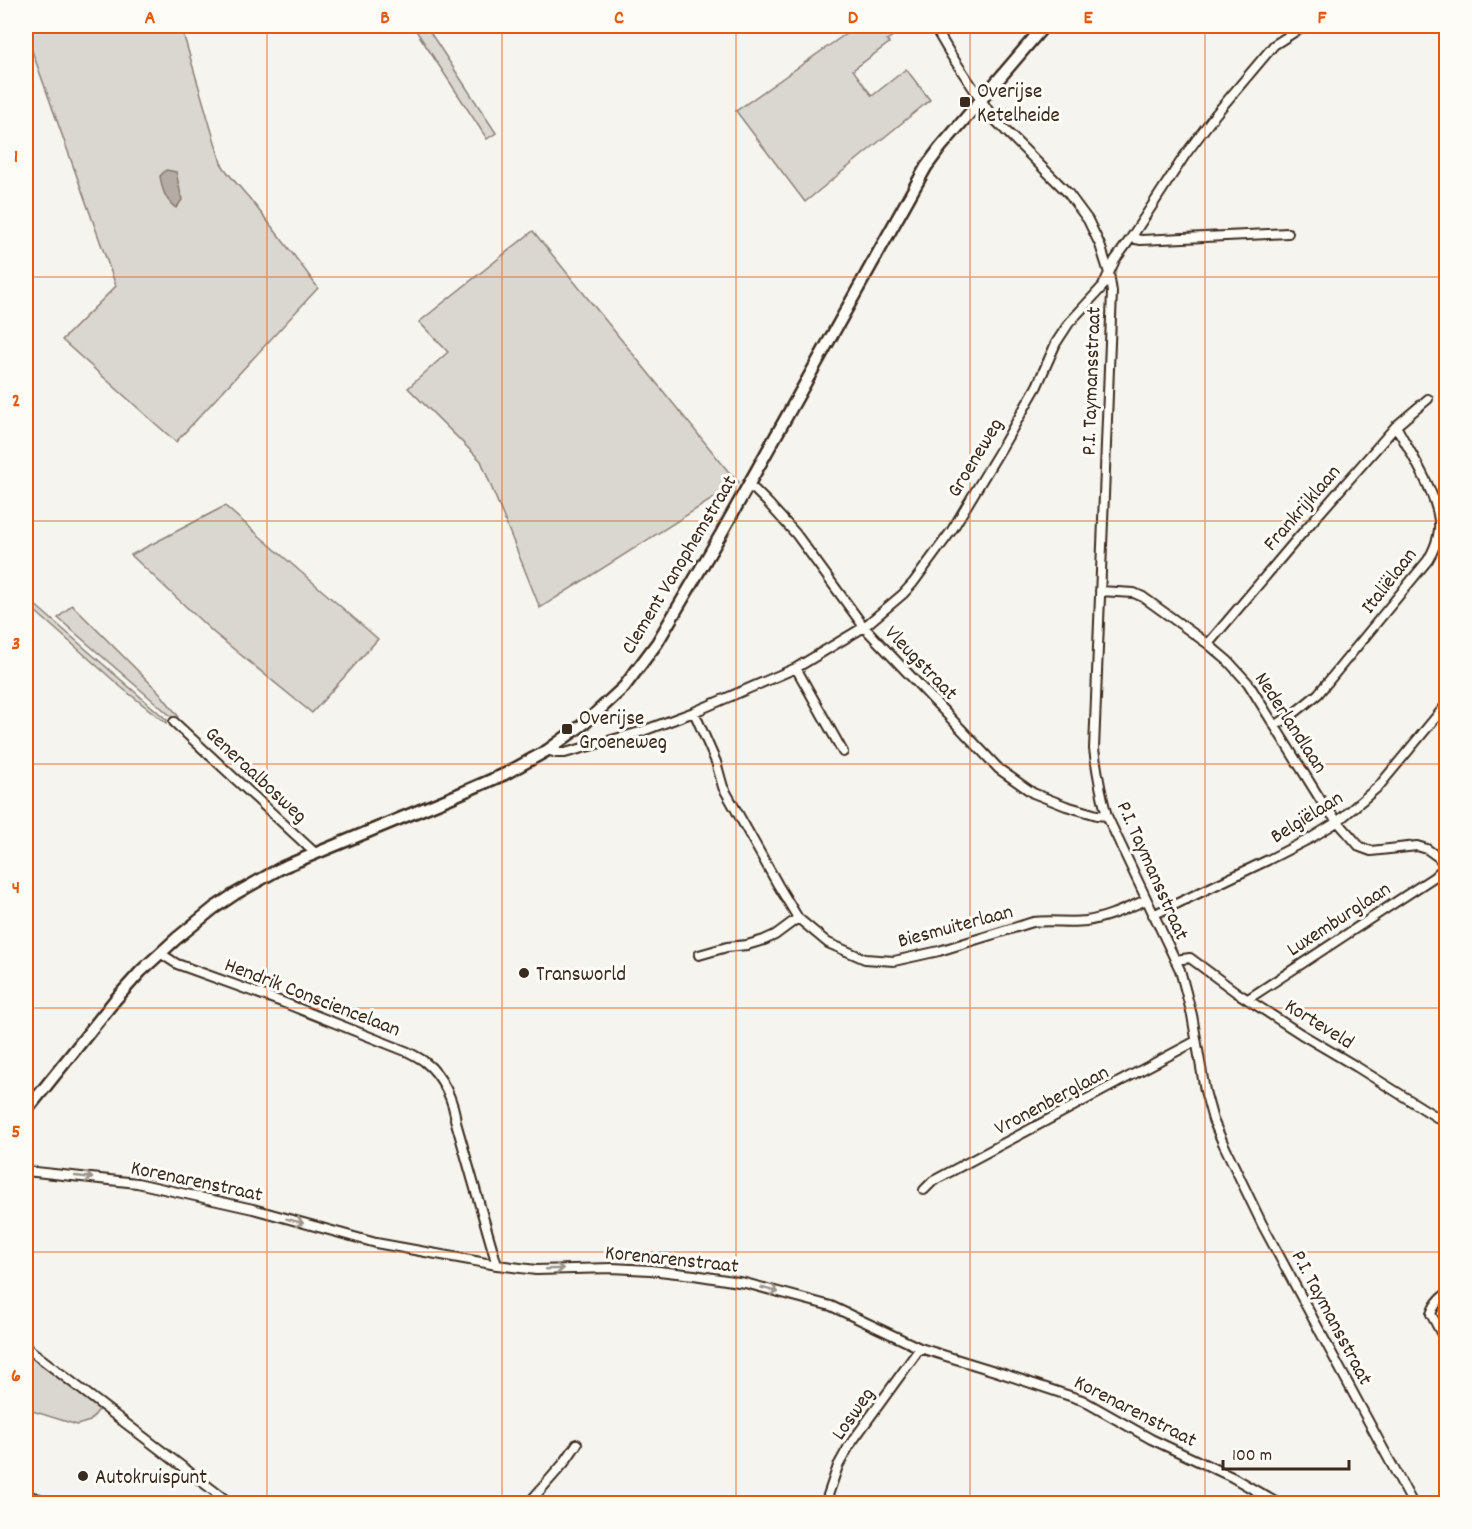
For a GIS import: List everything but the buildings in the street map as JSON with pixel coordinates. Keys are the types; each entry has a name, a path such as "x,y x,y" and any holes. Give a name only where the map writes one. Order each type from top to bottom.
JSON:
{"main road":[{"path":"26,1497 49,1503"}],"street":[{"name":"P.I. Taymansstraat","path":"934,26 994,119 1068,193 1088,220 1100,245 1112,292 1094,749 1096,772 1107,816 1180,970 1192,1015 1205,1091 1213,1120 1262,1224 1413,1503"},
{"name":"Clement Vanophemstraat","path":"26,1111 141,971 194,924 235,894 283,867 505,774 548,750 585,723 624,687 657,643 915,186 940,148 1044,26"},
{"name":"Groeneweg","path":"548,750 565,753 640,732 694,712 796,668 864,627 903,594 952,530 1037,387 1056,343 1069,323 1103,286 1115,260 1185,154 1274,45 1307,26"},
{"path":"1131,238 1141,240 1288,233"},
{"name":"Frankrijklaan","path":"1208,644 1396,426 1428,399"},
{"name":"Italiëlaan","path":"1275,726 1318,694 1428,560 1436,545 1440,528 1438,511 1429,488 1396,426"},
{"name":"Vleugstraat","path":"747,486 755,490 796,534 864,627 999,769 1034,793 1066,806 1107,816"},
{"name":"Nederlandlaan","path":"1100,591 1134,592 1208,644 1228,661 1248,683 1324,807 1360,847 1371,851 1417,846 1427,849 1446,866"},
{"path":"796,668 843,752"},
{"name":"Belgiëlaan","path":"1153,915 1268,860 1337,822 1379,786 1446,705"},
{"name":"Biesmuiterlaan","path":"694,712 716,762 723,787 798,918 828,943 865,959 894,961 939,951 1033,922 1089,921 1146,900"},
{"name":"Generaalbosweg","path":"174,722 315,853"},
{"name":"Luxemburglaan","path":"1248,999 1434,877 1446,866"},
{"path":"699,955 764,940 798,918"},
{"name":"Hendrik Consciencelaan","path":"160,953 177,964 282,1002 408,1052 426,1063 443,1085 456,1122 497,1265"},
{"name":"Korteveld","path":"1174,960 1190,958 1236,992 1301,1034 1446,1123"},
{"name":"Vronenberglaan","path":"924,1190 933,1181 1196,1041"},
{"name":"Korenarenstraat","path":"26,1171 137,1183 253,1209 376,1243 497,1265 536,1270 612,1268 650,1270 745,1283 831,1306 920,1348 1082,1400 1279,1503"},
{"path":"1446,1294 1441,1297 1431,1314 1446,1342"},
{"path":"26,1347 231,1503"},
{"name":"Losweg","path":"825,1503 838,1466 849,1446 920,1348"},
{"path":"528,1503 564,1463 577,1444"}],"shaded area":[{"path":"26,26 181,26 221,163 318,288 176,442 62,340 116,286 26,34"},
{"path":"413,26 426,26 496,133 487,139"},
{"path":"857,26 907,26 887,40 889,43 853,70 872,96 906,69 930,100 805,202 736,111"},
{"path":"166,170 176,172 182,200 176,208 167,198 162,185 160,176"},
{"path":"533,231 739,482 540,608 481,461 408,388 448,352 419,322"},
{"path":"225,506 378,639 312,713 214,633 131,555"},
{"path":"26,597 167,720 166,723 122,688 26,603"},
{"path":"72,605 160,693 178,716 173,718 58,618"},
{"path":"26,1349 101,1407 90,1421 77,1425 26,1409"}],"place":[{"name":"Overijse Ketelheide","path":"965,102"},
{"name":"Overijse Groeneweg","path":"567,729"},
{"name":"Transworld","path":"524,973"},
{"name":"Autokruispunt","path":"83,1476"}]}
